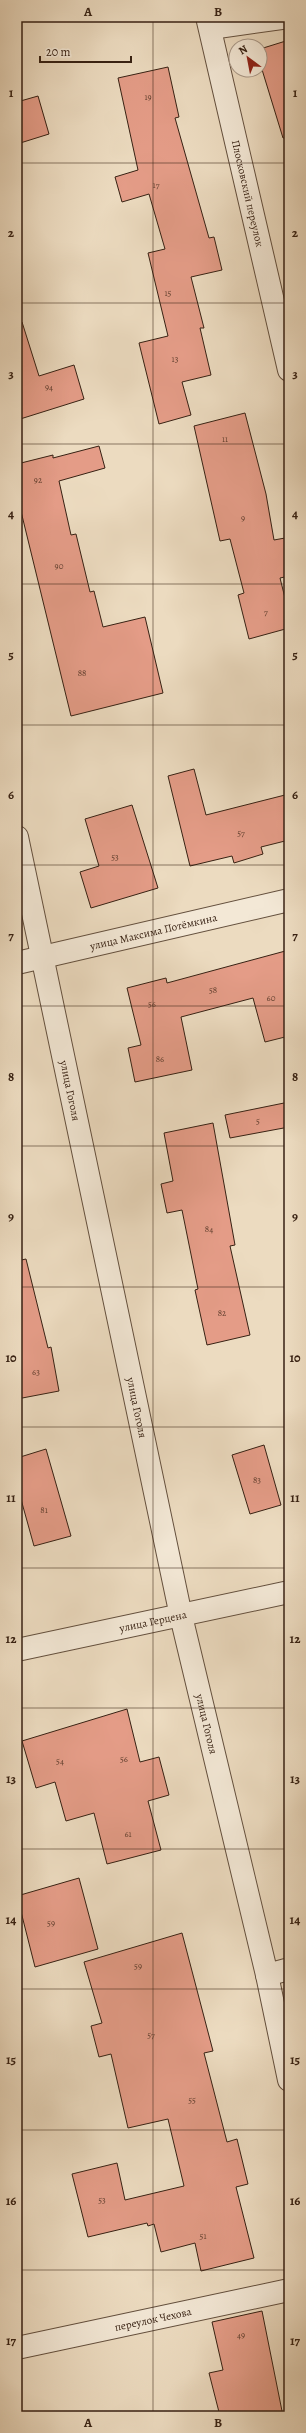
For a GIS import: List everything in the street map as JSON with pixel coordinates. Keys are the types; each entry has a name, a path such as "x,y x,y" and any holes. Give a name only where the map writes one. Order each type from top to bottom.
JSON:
{"street":[{"name":"Плосковский переулок","path":"209,24 289,370"},
{"name":"улица Гоголя","path":"17,837 181,1616 267,1975 289,2080"},
{"name":"улица Максима Потёмкина","path":"17,963 289,900"},
{"name":"улица Герцена","path":"17,1650 289,1592"},
{"path":"267,1975 289,1969"},
{"name":"переулок Чехова","path":"17,2348 289,2290"}],"lane":[{"path":"209,24 289,19"}],"building":[{"path":"289,40 289,138 283,138 265,78 268,78 268,47"},
{"path":"168,67 179,117 175,118 209,238 214,237 222,270 191,277 204,328 200,328 211,375 182,382 191,415 159,424 139,343 168,336 148,253 165,249 149,194 122,202 115,177 138,170 118,78"},
{"path":"38,96 49,134 17,144 17,102"},
{"path":"22,322 39,376 74,365 84,399 17,420 17,323"},
{"path":"245,413 266,494 274,540 285,538 289,553 289,576 280,578 289,614 289,628 249,639 238,595 244,593 230,539 220,541 194,426"},
{"path":"99,446 105,468 59,481 71,535 76,534 90,592 94,591 103,627 145,617 163,693 71,716 17,495 17,464 53,455 53,458"},
{"path":"194,769 206,815 289,794 289,840 261,847 263,854 234,863 232,856 190,866 168,776"},
{"path":"132,805 158,888 91,908 80,872 99,866 85,819"},
{"path":"289,950 289,1036 265,1042 253,998 181,1017 192,1070 135,1082 128,1048 141,1045 127,988 166,978 167,983"},
{"path":"289,1102 289,1127 230,1138 225,1115"},
{"path":"213,1123 235,1245 230,1246 250,1335 207,1345 195,1290 198,1289 182,1210 167,1213 161,1184 173,1181 164,1133"},
{"path":"26,1259 48,1348 51,1347 59,1391 17,1399 17,1261"},
{"path":"264,1445 281,1505 250,1514 232,1455"},
{"path":"46,1449 71,1536 34,1546 17,1485 17,1458"},
{"path":"127,1709 140,1762 159,1757 169,1795 148,1801 161,1850 107,1864 94,1813 66,1821 55,1782 36,1788 22,1741"},
{"path":"79,1878 98,1949 35,1967 17,1896"},
{"path":"182,1933 213,2051 204,2053 227,2142 237,2139 248,2184 236,2187 254,2258 201,2271 195,2243 161,2252 154,2224 148,2226 147,2223 88,2237 72,2174 117,2163 125,2200 184,2186 168,2119 128,2128 111,2054 99,2057 91,2026 102,2023 84,1962"},
{"path":"262,2311 283,2416 220,2416 209,2373 223,2370 212,2322"}]}
